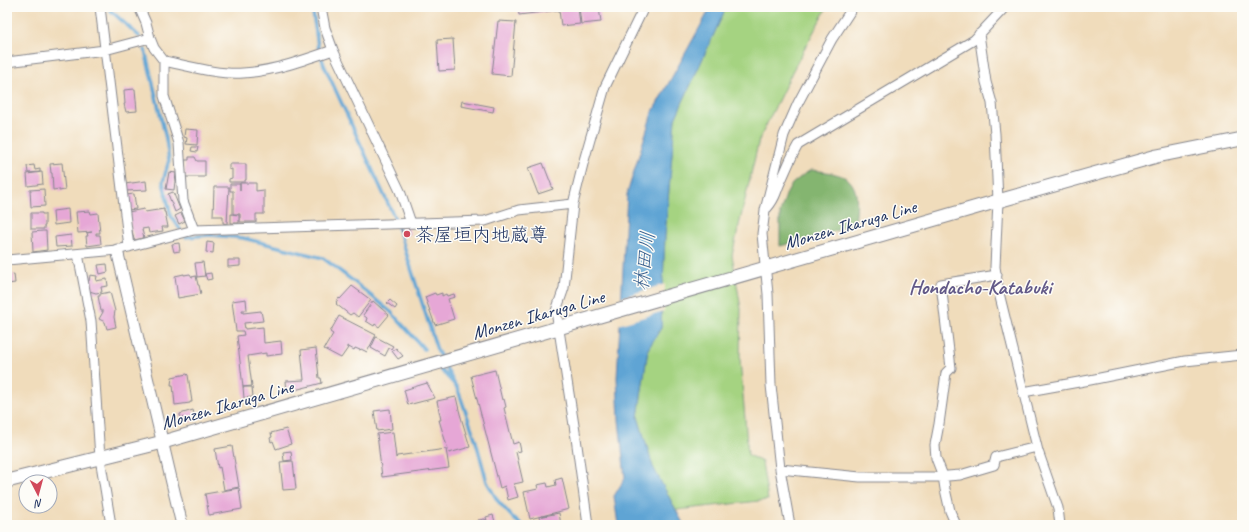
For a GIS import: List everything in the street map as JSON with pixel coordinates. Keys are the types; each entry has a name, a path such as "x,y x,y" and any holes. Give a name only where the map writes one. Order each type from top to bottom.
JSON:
{"main road":[{"name":"Monzen Ikaruga Line","path":"7,481 163,442 1156,156 1242,139"}],"street":[{"path":"100,7 129,247"},
{"path":"139,7 154,48 164,61 164,96 178,143 183,201 194,230"},
{"path":"321,7 324,28 333,50 400,191 411,223"},
{"path":"588,525 561,328 556,311 564,288 573,204 605,87 644,7"},
{"path":"790,525 780,469 771,384 768,294 761,269 762,234 765,210 784,135 798,103 828,46 853,7"},
{"path":"765,210 775,199 792,155 798,145 974,40 1005,7"},
{"path":"979,34 986,82 992,103 995,134 998,201 995,267 999,293 1037,447 1058,508 1060,525"},
{"path":"7,62 105,50 150,38"},
{"path":"164,61 214,71 242,73 274,68 333,50"},
{"path":"7,260 117,250 194,230 485,221 519,210 573,204"},
{"path":"117,250 182,525"},
{"path":"78,254 91,321 100,458 111,525"},
{"path":"956,525 950,511 943,476 936,458 935,445 946,373 951,368 941,284 997,275"},
{"path":"1023,392 1185,361 1242,355"},
{"path":"780,469 860,477 906,478 960,475 994,465 996,457 1037,447"}],"green space":[{"path":"729,7 827,7 792,72 759,140 732,255 741,309 740,359 748,455 762,462 768,500 676,510 653,467 638,417 648,349 661,328 665,236 675,119 724,12"},
{"path":"811,170 839,175 851,182 857,201 855,223 825,235 780,246 780,213 786,195 792,184"}],"water":[{"name":"林田川","path":"711,7 728,7 724,12 675,119 665,236 661,328 648,349 638,417 653,467 684,525 618,525 614,496 625,478 619,420 617,378 627,194 652,113"}],"pier":[{"path":"665,284 664,311 618,325 619,298"}],"building":[{"path":"518,7 578,7 580,24 561,26 559,10 519,15"},
{"path":"579,7 599,7 601,22 581,24"},
{"path":"498,21 516,22 511,76 492,74"},
{"path":"453,39 455,70 439,71 437,40"},
{"path":"135,89 137,111 126,112 124,104 124,90"},
{"path":"462,101 494,107 493,112 461,106"},
{"path":"185,129 198,130 197,145 186,144 187,138 184,137"},
{"path":"192,147 198,147 197,152 191,151"},
{"path":"189,157 195,157 197,161 205,161 205,177 185,177 185,160 189,160"},
{"path":"62,163 65,190 53,190 50,164"},
{"path":"543,163 553,189 538,194 528,168"},
{"path":"229,164 246,164 245,182 229,182 229,179 232,178 232,169 229,170"},
{"path":"34,165 35,170 40,169 40,172 28,173 27,166"},
{"path":"42,172 43,184 28,186 27,174"},
{"path":"169,172 176,173 174,190 166,189"},
{"path":"146,181 147,190 126,191 125,184"},
{"path":"256,183 256,191 264,190 264,214 256,214 256,222 240,222 240,214 233,214 233,191 230,191 230,184"},
{"path":"214,187 229,187 227,224 223,223 223,216 213,216"},
{"path":"44,189 45,206 31,207 30,190"},
{"path":"173,192 180,209 175,212 168,194"},
{"path":"134,194 136,209 128,210 126,195"},
{"path":"68,209 69,223 54,225 53,211"},
{"path":"144,209 145,212 164,209 168,227 162,227 163,231 149,233 148,228 142,229 144,238 134,240 128,212"},
{"path":"90,211 91,214 98,213 100,233 96,233 96,235 100,235 101,244 87,246 87,233 92,232 78,233 76,212"},
{"path":"31,213 45,214 44,229 31,229"},
{"path":"181,213 185,221 179,224 175,216"},
{"path":"231,214 239,215 239,223 231,223"},
{"path":"408,227 410,234 403,236 401,229"},
{"path":"46,231 47,250 33,252 32,232"},
{"path":"71,235 72,246 56,247 55,237"},
{"path":"207,242 214,243 213,253 206,252"},
{"path":"179,243 180,251 174,252 172,244"},
{"path":"228,260 240,260 240,266 228,267"},
{"path":"203,262 205,276 197,277 195,263"},
{"path":"107,264 108,272 100,274 98,265"},
{"path":"7,267 9,275 14,274 15,283 7,284"},
{"path":"211,273 212,279 207,280 205,274"},
{"path":"190,274 192,277 196,276 201,294 178,298 175,276"},
{"path":"90,275 97,276 96,281 107,279 108,286 101,287 102,292 96,293 89,291 88,281"},
{"path":"352,286 371,300 358,317 353,313 350,315 336,304 339,298 340,299"},
{"path":"110,292 115,311 114,317 116,327 107,329 105,322 99,319 103,311 101,311 98,296 100,296 100,294"},
{"path":"435,293 436,295 442,293 442,296 446,294 447,296 454,294 455,297 448,299 454,319 435,325 425,297"},
{"path":"246,299 247,310 242,310 243,313 261,311 263,321 244,323 245,329 263,327 264,343 281,341 282,354 266,356 266,353 248,356 252,386 243,387 237,336 244,335 243,331 236,331 232,301"},
{"path":"390,300 397,306 395,309 387,303"},
{"path":"373,301 389,315 379,327 366,321 367,318 363,315"},
{"path":"339,316 376,335 367,352 355,348 354,350 347,346 348,348 341,358 324,349 333,334 330,332"},
{"path":"376,337 393,346 391,349 389,348 385,356 371,348"},
{"path":"316,348 319,378 321,378 322,383 287,392 286,381 304,380 301,350"},
{"path":"396,348 403,356 398,359 392,351"},
{"path":"495,370 502,400 504,399 506,407 504,408 513,444 519,442 521,451 516,452 523,482 514,484 518,497 508,500 505,486 500,488 471,376"},
{"path":"187,374 192,402 175,405 173,385 171,385 172,377"},
{"path":"427,383 435,398 408,405 404,390"},
{"path":"243,387 252,387 253,397 244,398"},
{"path":"456,397 470,447 449,453 439,420 441,420 437,401"},
{"path":"390,409 392,429 377,431 374,411"},
{"path":"193,410 196,420 190,422 180,416 180,414"},
{"path":"286,429 291,444 276,449 273,441 271,442 271,433"},
{"path":"393,432 396,458 397,456 446,449 449,468 382,477 377,434"},
{"path":"232,446 239,487 224,490 215,449"},
{"path":"291,451 292,460 284,461 283,452"},
{"path":"293,461 296,489 283,490 280,462"},
{"path":"562,478 569,509 530,519 524,492 538,489 537,485 547,483 548,487 556,485 555,480"},
{"path":"239,488 242,509 209,515 205,494"},
{"path":"559,513 561,525 541,525 539,517"},
{"path":"493,515 496,525 488,525 486,517"},
{"path":"485,519 486,524 480,525 478,520"}],"waterway":[{"path":"312,7 318,46 324,65 396,221 437,350 455,385"},
{"path":"110,10 139,36"},
{"path":"145,50 166,139 169,160 163,182 171,216 180,229"},
{"path":"186,237 211,235 243,238 323,258 391,312 424,349"},
{"path":"441,370 458,390 475,438 487,482 497,500 514,519 522,525"}],"place":[{"name":"茶屋垣内地蔵尊","path":"407,234"}],"district":[{"name":"Hondacho-Katabuki","path":"980,287"}]}
